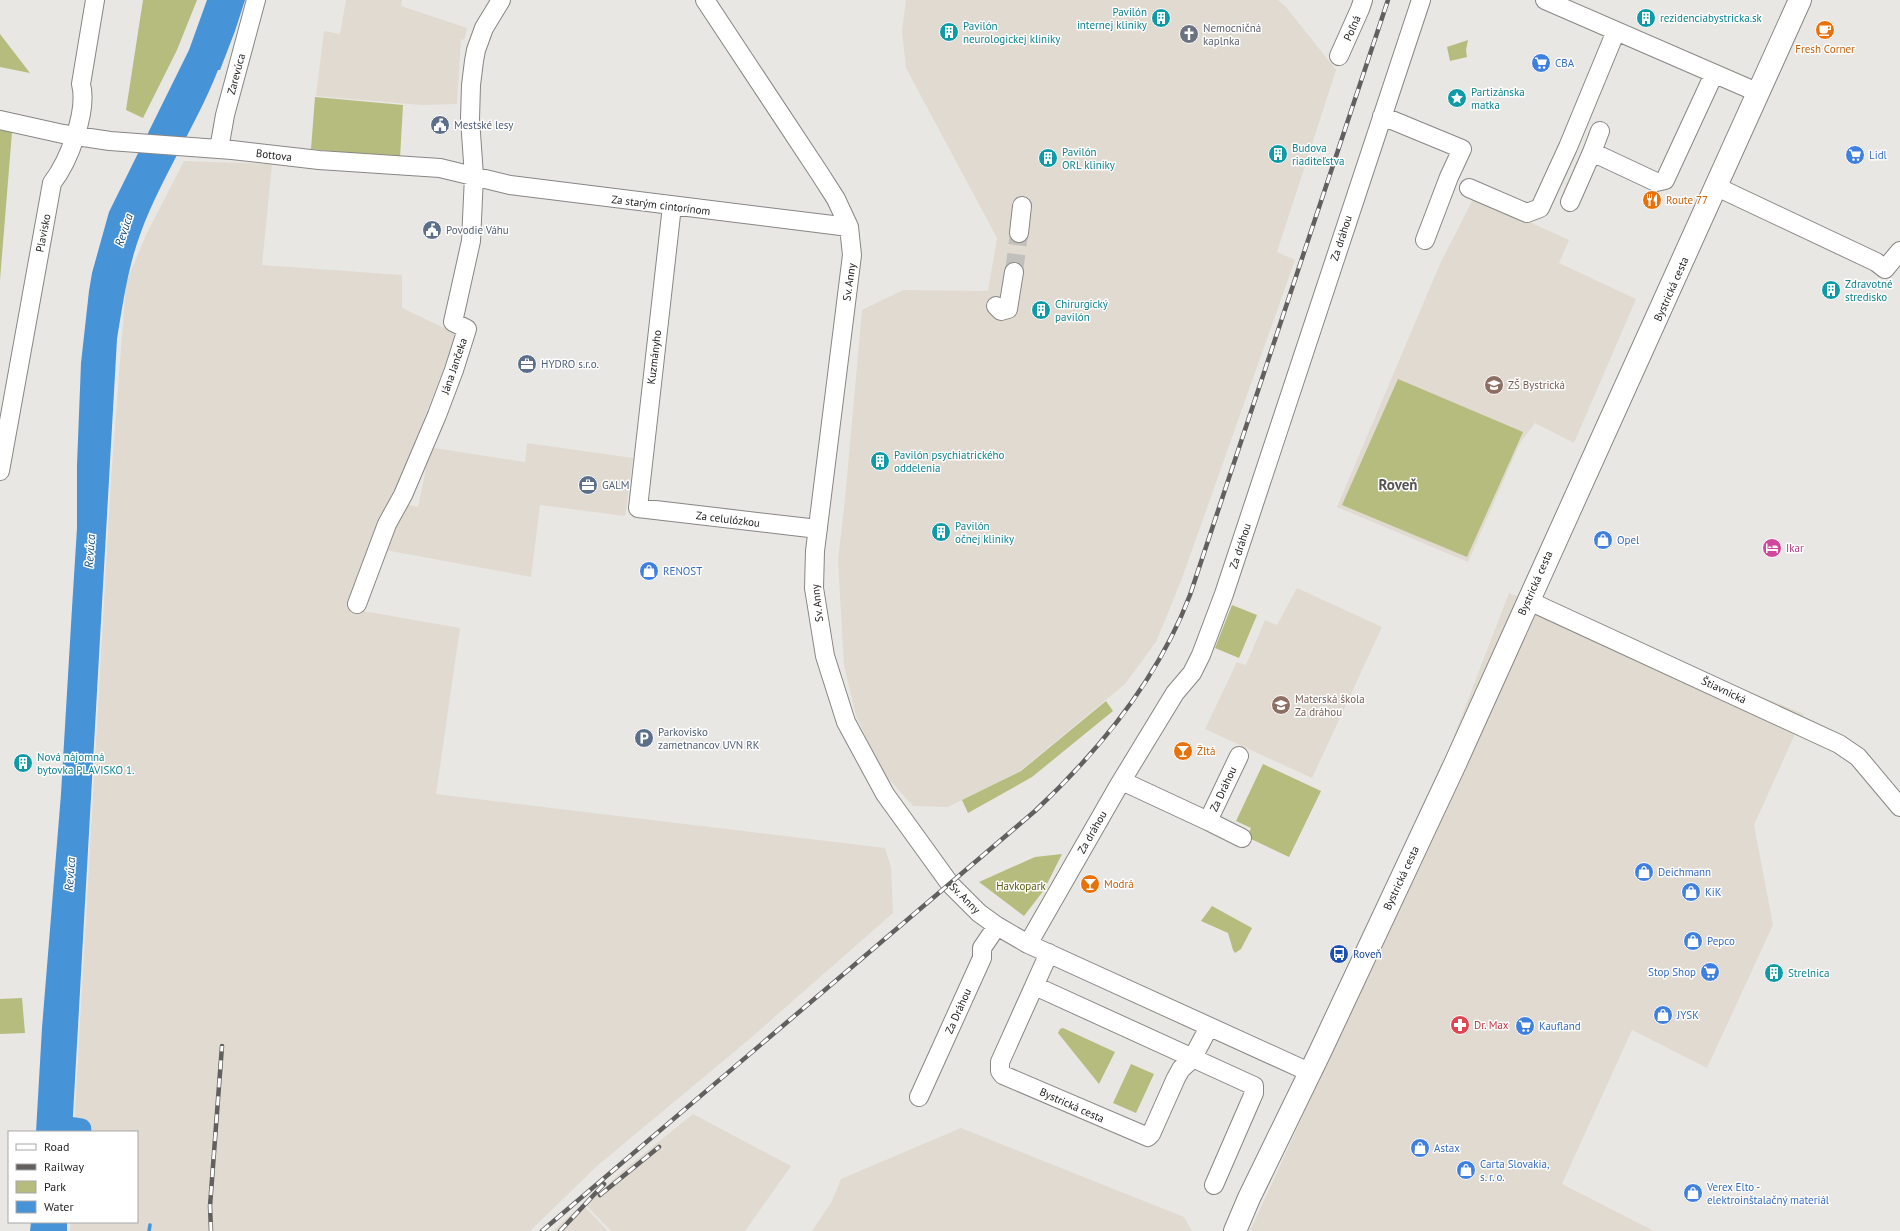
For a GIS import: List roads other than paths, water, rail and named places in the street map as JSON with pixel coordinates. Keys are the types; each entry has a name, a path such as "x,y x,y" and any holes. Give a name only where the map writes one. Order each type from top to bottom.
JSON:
{"main road":[{"name":"Bystrická cesta","path":"1236,1231 1309,1072 1455,764 1527,600 1717,187 1800,0"}],"street":[{"name":"Plavisko","path":"1,465 52,184 50,169 69,135 75,95 82,84 95,0"},
{"name":"Zarevúca","path":"219,149 225,115 256,0"},
{"path":"474,176 470,119 471,85 474,61 482,33 501,0"},
{"name":"Sv. Anny","path":"705,0 836,199 849,228 852,255 815,551 814,588 825,656 846,722 885,794 936,866 966,902 997,926"},
{"name":"Poľná","path":"1339,56 1363,0"},
{"name":"Za dráhou","path":"1028,944 1122,781 1175,693 1192,673 1201,655 1224,594 1421,0"},
{"path":"1546,0 1759,93"},
{"path":"1472,188 1527,213 1540,208 1568,147 1616,31"},
{"path":"1592,152 1656,182 1665,180 1714,74"},
{"path":"1382,116 1462,149 1449,176 1425,240"},
{"name":"Bottova","path":"0,120 69,135 140,144 219,149 319,160 440,168 474,176"},
{"path":"1570,202 1600,131"},
{"name":"Za starým cintorínom","path":"474,176 510,185 849,228"},
{"name":"Jána Jančeka","path":"358,604 387,524 403,495 454,370 467,330 453,322 471,241 474,176"},
{"path":"1717,187 1876,262 1885,269 1900,251"},
{"name":"Kuzmányho","path":"638,508 672,206"},
{"path":"1019,233 1022,206"},
{"path":"996,306 1001,311 1008,309 1014,272"},
{"name":"Za celulózkou","path":"638,508 818,529"},
{"name":"Štiavnická","path":"1527,600 1839,744 1858,757 1900,807"},
{"name":"Za Dráhou","path":"1208,821 1238,756"},
{"name":"Za Dráhou","path":"1122,781 1242,838"},
{"path":"997,926 1028,944 1309,1072"},
{"name":"Za Dráhou","path":"919,1097 982,958 982,948 997,926"},
{"name":"Bystrická cesta","path":"1049,953 1036,986 1000,1062 1000,1071 1003,1075 1148,1137 1152,1134 1176,1078 1182,1069 1192,1059 1209,1027"},
{"path":"1036,986 1192,1059 1254,1086 1254,1093 1214,1185"}],"water":[{"path":"207,0 245,0 220,70 218,70 200,111 149,211 136,245 124,298 117,339 72,1131 36,1131 42,1028 61,794 77,528 77,465 81,363 89,291 92,273 109,212 189,50"},
{"path":"31,1223 67,1223 67,1231 30,1231"}],"waterway":[{"name":"Revúca","path":"54,1125 81,1129"},
{"name":"Revúca","path":"149,1231 150,1225"}],"tunnel":[{"path":"1014,272 1019,233"}],"railway":[{"path":"542,1231 1035,811 1082,763 1125,712 1161,656 1177,626 1190,595 1388,0"},
{"path":"211,1231 210,1206 222,1046"},
{"path":"600,1195 659,1147"},
{"path":"560,1231 604,1184"}],"place":[{"name":"Pavilón internej kliniky","path":"1161,18"},
{"name":"rezidenciabystricka.sk","path":"1646,18"},
{"name":"Fresh Corner","path":"1825,30"},
{"name":"Pavilón neurologickej kliniky","path":"949,32"},
{"name":"Nemocničná kaplnka","path":"1189,34"},
{"name":"CBA","path":"1541,63"},
{"name":"Partizánska matka","path":"1457,98"},
{"name":"Mestské lesy","path":"440,125"},
{"name":"Budova riaditeľstva","path":"1278,154"},
{"name":"Lidl","path":"1855,155"},
{"name":"Pavilón ORL kliniky","path":"1048,158"},
{"name":"Route 77","path":"1652,200"},
{"name":"Povodie Váhu","path":"432,230"},
{"name":"Zdravotné stredisko","path":"1831,290"},
{"name":"Chirurgický pavilón","path":"1041,310"},
{"name":"HYDRO s.r.o.","path":"527,364"},
{"name":"ZŠ Bystrická","path":"1494,385"},
{"name":"Pavilón psychiatrického oddelenia","path":"880,461"},
{"name":"GALM","path":"588,485"},
{"name":"Pavilón očnej kliniky","path":"941,532"},
{"name":"Opel","path":"1603,540"},
{"name":"Ikar","path":"1772,548"},
{"name":"RENOST","path":"649,571"},
{"name":"Materská škola Za dráhou","path":"1281,705"},
{"name":"Parkovisko zametnancov UVN RK","path":"644,738"},
{"name":"Žltá","path":"1183,751"},
{"name":"Nová nájomná bytovka PLAVISKO 1.","path":"23,763"},
{"name":"Deichmann","path":"1644,872"},
{"name":"Modrá","path":"1090,884"},
{"name":"KiK","path":"1691,892"},
{"name":"Pepco","path":"1693,941"},
{"name":"Roveň","path":"1339,954"},
{"name":"Stop Shop","path":"1710,972"},
{"name":"Strelnica","path":"1774,973"},
{"name":"JYSK","path":"1663,1015"},
{"name":"Dr. Max","path":"1460,1025"},
{"name":"Kaufland","path":"1525,1026"},
{"name":"Astax","path":"1420,1148"},
{"name":"Carta Slovakia, s. r. o.","path":"1466,1170"},
{"name":"Verex Elto - elektroinštalačný materiál","path":"1693,1193"}],"district":[{"name":"Roveň","path":"1398,485"}],"park label":[{"name":"Havkopark","path":"1021,886"}]}
